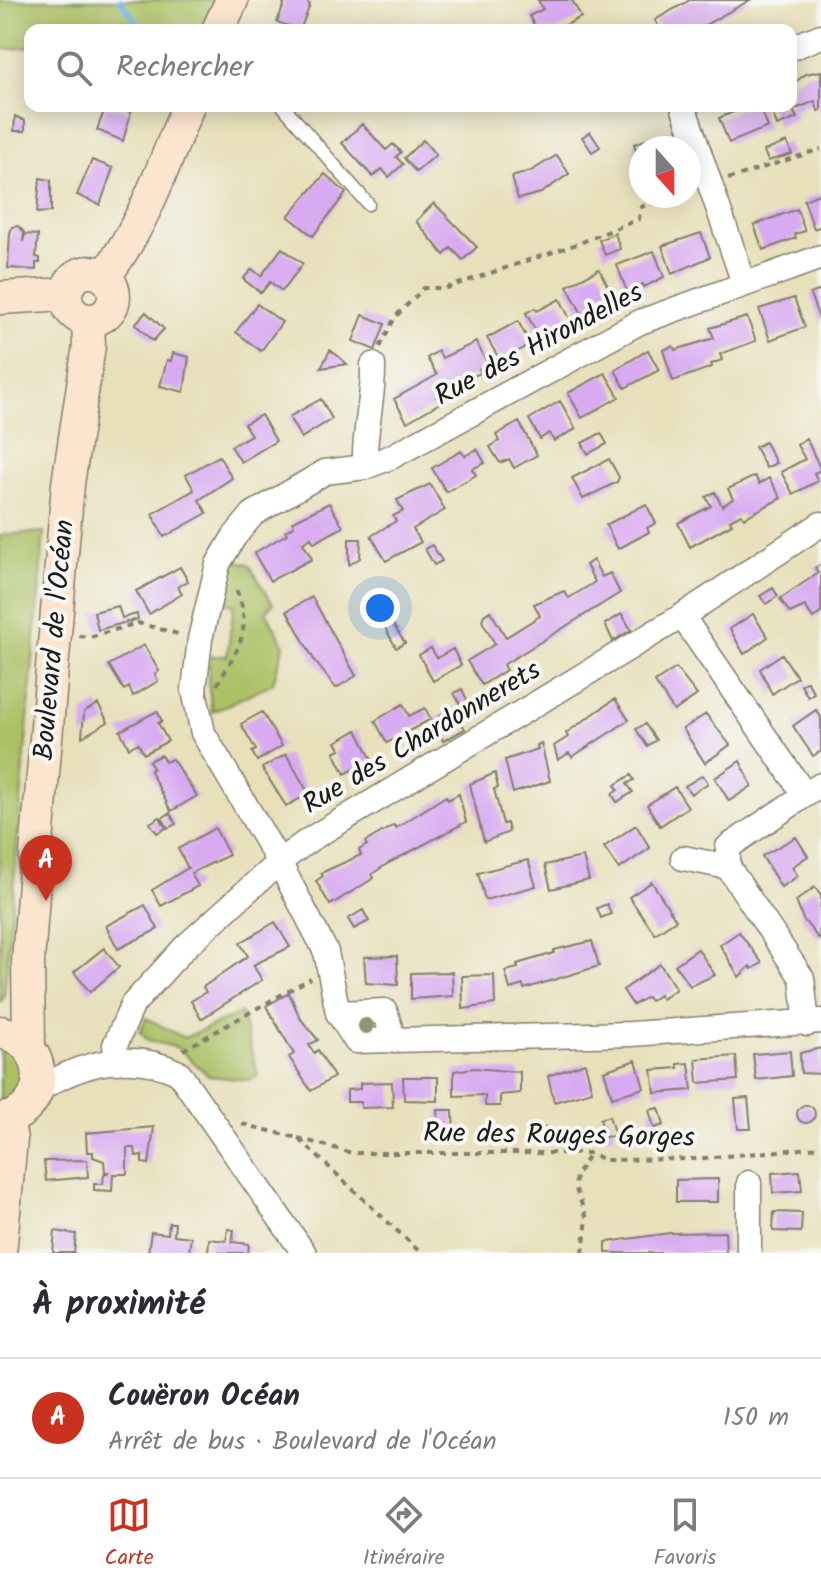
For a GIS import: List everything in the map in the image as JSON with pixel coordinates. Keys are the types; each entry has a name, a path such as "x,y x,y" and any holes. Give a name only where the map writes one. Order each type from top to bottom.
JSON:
{"main road":[{"path":"221,24 232,0"},
{"path":"104,277 120,258 185,112"},
{"path":"88,273 104,277 113,289 113,305 103,317 88,320 69,309 68,286 80,275 88,273"},
{"path":"0,298 66,294"},
{"name":"Boulevard de l'Océan","path":"37,1091 40,1072 31,1050 28,962 68,484 89,346 88,320"},
{"name":"Boulevard de l'Océan","path":"0,1020 28,962"},
{"path":"0,1032 15,1036 31,1050"},
{"path":"0,1253 11,1140 4,1119 26,1109 37,1091"}],"street":[{"path":"797,46 821,36"},
{"path":"685,112 744,283"},
{"name":"Rue des Hirondelles","path":"814,1023 631,1034 356,1041 338,1013 326,952 279,862 203,733 194,690 200,639 218,564 253,514 325,472 365,467 391,457 640,322 821,257"},
{"path":"365,467 363,439 374,396 373,365"},
{"name":"Rue des Chardonnerets","path":"117,1062 115,1045 133,1004 185,947 279,862 309,840 682,616 821,524"},
{"path":"682,616 813,790 728,847 728,867 802,978 814,1023"},
{"path":"683,858 728,867"},
{"path":"31,1050 88,1065 160,1063 179,1073 304,1253"},
{"path":"37,1091 88,1065"},
{"path":"749,1183 749,1253"}],"lane":[{"path":"288,112 368,204"}],"path":[{"path":"711,184 821,149"},
{"path":"373,365 395,317 424,288 446,288 577,244 639,219 641,208"},
{"path":"200,720 245,632 245,610 233,584 218,564"},
{"path":"56,636 90,637 138,623 200,639"},
{"path":"160,1063 328,970"},
{"name":"Rue des Rouges Gorges","path":"216,1125 236,1123 352,1153 590,1153 604,1160 694,1159 821,1147"},
{"path":"298,1138 421,1253"},
{"path":"583,1253 587,1218 575,1187 576,1176 590,1153"}],"green space":[{"path":"0,0 218,0 208,24 24,24 24,48 0,50"},
{"path":"44,532 4,998 0,1002 0,535"},
{"path":"234,560 249,564 273,604 266,611 284,645 273,683 212,712 208,681 210,656 227,656 234,605 219,601 222,577"},
{"path":"241,1013 258,1076 248,1080 209,1076 178,1048 148,1040 140,1032 146,1018 184,1038"},
{"path":"0,1044 26,1063 21,1094 0,1106"}],"building":[{"path":"282,0 305,0 310,5 302,24 277,22 284,5"},
{"path":"538,0 572,0 581,17 568,24 534,24 529,16 543,9"},
{"path":"690,0 750,0 707,24 657,24 655,20"},
{"path":"821,71 821,110 818,111 815,101 797,108 797,81 806,74"},
{"path":"104,112 131,112 123,141 97,130"},
{"path":"733,112 762,112 768,127 729,143 719,118"},
{"path":"772,112 794,112 797,118 777,126"},
{"path":"15,116 25,121 25,131 14,131"},
{"path":"362,124 386,150 393,144 401,152 396,157 403,164 389,177 382,169 373,177 342,143"},
{"path":"590,132 600,147 592,152 582,137"},
{"path":"423,140 436,155 416,172 404,158"},
{"path":"787,142 792,154 768,161 764,151"},
{"path":"557,155 569,174 541,193 518,199 512,177 531,171"},
{"path":"92,160 113,168 100,205 77,195"},
{"path":"325,174 346,193 313,236 288,216"},
{"path":"40,178 51,180 51,212 37,213"},
{"path":"821,193 821,226 814,229 804,200"},
{"path":"434,203 477,247 463,260 451,248 444,255 416,221"},
{"path":"797,209 805,231 795,234 796,238 763,250 754,225"},
{"path":"18,226 24,232 23,242 25,234 38,235 36,257 40,258 40,263 36,263 36,270 8,268 10,233 12,227"},
{"path":"615,233 620,249 605,255 599,240"},
{"path":"701,233 710,257 672,274 662,246"},
{"path":"282,248 303,264 282,291 270,282 261,293 243,279 252,269 261,276"},
{"path":"654,251 664,277 644,287 643,284 636,287 637,291 628,294 617,265"},
{"path":"599,269 615,300 582,314 567,286"},
{"path":"821,290 821,324 810,294"},
{"path":"794,298 805,327 770,340 759,309"},
{"path":"560,299 571,321 541,341 526,313"},
{"path":"257,304 282,322 261,351 236,332"},
{"path":"146,312 164,329 153,341 135,324"},
{"path":"363,315 385,324 375,350 353,341"},
{"path":"747,317 756,341 720,354 722,360 711,364 712,367 673,381 663,350 673,346 675,350 714,338 710,328"},
{"path":"518,321 530,344 501,362 487,338"},
{"path":"476,342 488,364 479,369 481,373 456,382 458,386 436,397 440,403 407,422 394,399 437,375 427,358 438,351 442,358"},
{"path":"330,350 338,356 347,364 321,368"},
{"path":"648,350 659,370 625,388 615,370"},
{"path":"173,353 189,357 184,392 160,386 167,360 171,361"},
{"path":"605,373 619,397 582,418 568,393"},
{"path":"321,399 332,419 301,438 289,417"},
{"path":"560,401 576,429 554,441 549,433 540,439 529,419"},
{"path":"261,415 276,441 241,462 231,446 251,435 244,424"},
{"path":"519,422 537,455 514,468 509,459 500,463 490,447 499,441 496,435"},
{"path":"601,433 607,444 588,454 582,443"},
{"path":"806,438 821,470 814,473 818,481 793,494 781,472 805,459 797,445"},
{"path":"765,442 776,463 766,468 755,447"},
{"path":"477,449 485,463 472,469 476,475 446,492 432,468 461,451 465,456"},
{"path":"219,456 232,478 199,500 207,513 164,537 152,514 194,490 186,475"},
{"path":"609,459 619,477 617,482 583,499 572,478"},
{"path":"755,476 759,484 769,478 781,498 744,518 741,514 730,520 732,524 690,547 678,523 711,506 706,497 715,492 722,506 733,499 728,489"},
{"path":"430,484 445,510 413,529 421,542 386,561 371,536 396,521 393,516 403,511 397,500"},
{"path":"329,503 343,527 314,543 311,538 303,543 312,559 270,581 254,553 287,534 285,531 294,526 292,522"},
{"path":"646,504 656,523 647,528 649,532 618,549 606,525"},
{"path":"349,539 361,539 360,558 349,565"},
{"path":"432,545 442,561 434,565 425,549"},
{"path":"593,560 602,577 610,573 620,593 503,665 506,670 482,685 467,661 495,644 482,621 484,615 490,611 506,637 540,616 534,604 564,591 569,598 595,582 586,565"},
{"path":"821,564 821,613 813,618 805,606 790,613 780,599 818,573 815,568"},
{"path":"180,567 188,581 178,587 182,594 149,614 136,591"},
{"path":"773,588 778,596 766,604 760,596"},
{"path":"312,597 356,676 336,688 314,660 287,611"},
{"path":"118,606 122,618 137,614 138,619 98,630 94,612"},
{"path":"622,614 631,630 613,641 605,624"},
{"path":"753,614 768,637 744,654 730,629"},
{"path":"388,617 405,643 396,648 381,620"},
{"path":"144,645 159,671 155,674 158,681 133,696 129,687 124,690 109,665"},
{"path":"431,648 437,658 453,649 461,665 433,681 419,655"},
{"path":"782,654 797,677 772,694 760,669"},
{"path":"676,668 697,695 674,711 655,682"},
{"path":"807,681 814,693 808,697 801,685"},
{"path":"462,689 468,702 461,706 454,693"},
{"path":"615,699 629,720 572,757 569,753 558,760 554,746 568,737 566,733"},
{"path":"98,704 108,722 82,737 84,712"},
{"path":"403,704 409,716 425,708 431,719 387,743 375,721"},
{"path":"453,708 465,729 443,741 434,720"},
{"path":"816,710 821,717 821,751 813,756 793,726"},
{"path":"157,711 162,721 158,723 168,741 144,754 138,743 129,748 120,731"},
{"path":"262,712 282,746 257,761 252,752 256,750 241,724"},
{"path":"706,714 730,745 705,763 683,729"},
{"path":"645,724 656,740 647,746 636,729"},
{"path":"357,730 372,760 345,774 334,752 340,749 336,742"},
{"path":"541,743 550,781 513,793 505,760 538,749 537,745"},
{"path":"286,754 309,794 286,806 262,768"},
{"path":"161,755 165,762 172,759 197,796 171,811 150,771 153,768 149,761"},
{"path":"740,761 752,786 729,801 715,778"},
{"path":"495,773 498,788 494,789 503,824 507,823 509,832 484,842 470,784"},
{"path":"631,775 634,780 627,784 633,792 617,802 612,794 618,790 615,785"},
{"path":"703,775 708,783 691,794 685,786"},
{"path":"675,787 688,807 660,826 647,805"},
{"path":"459,794 466,822 387,864 372,874 374,878 330,905 316,881 323,876 321,873 361,855 359,850 367,845 365,842 394,825 396,828 446,796 448,800"},
{"path":"170,813 176,824 168,828 162,818"},
{"path":"160,817 166,828 157,833 150,823"},
{"path":"636,825 650,848 619,869 604,847"},
{"path":"215,828 229,855 191,873 198,886 161,906 152,890 188,868 178,849"},
{"path":"796,837 808,856 792,867 798,876 781,887 762,856"},
{"path":"583,857 589,880 551,889 545,865"},
{"path":"528,860 536,886 485,900 478,873"},
{"path":"652,882 676,920 655,934 629,897"},
{"path":"815,887 821,896 819,939 803,919 796,901"},
{"path":"607,904 611,914 601,918 597,908"},
{"path":"145,905 158,929 118,949 106,926"},
{"path":"363,910 369,921 354,929 348,919"},
{"path":"275,922 290,947 253,965 262,980 201,1019 191,1001 206,992 203,987 248,956 240,943"},
{"path":"739,932 762,963 752,969 750,966 739,977 720,945"},
{"path":"592,941 599,966 524,989 523,985 510,989 505,971 518,968 517,964 554,953 554,950"},
{"path":"104,948 119,967 90,992 74,972"},
{"path":"698,949 715,975 690,986 675,965"},
{"path":"397,956 398,985 366,983 364,957"},
{"path":"660,964 676,989 662,999 659,995 650,1001 647,997 633,1005 623,990"},
{"path":"452,972 453,996 411,999 411,973"},
{"path":"494,975 495,1004 463,1009 462,976"},
{"path":"289,993 300,1018 318,1040 309,1045 314,1053 318,1050 334,1077 311,1091 289,1057 294,1054 266,1006"},
{"path":"821,1048 821,1074 801,1073 800,1053"},
{"path":"790,1051 792,1076 756,1080 753,1054"},
{"path":"736,1056 738,1080 698,1083 696,1059"},
{"path":"636,1060 644,1088 612,1097 604,1071"},
{"path":"585,1063 592,1091 554,1102 548,1076"},
{"path":"689,1063 692,1090 655,1093 652,1070 678,1068 678,1064"},
{"path":"474,1068 520,1072 520,1093 500,1095 500,1106 485,1106 485,1095 454,1096 454,1071"},
{"path":"403,1077 438,1077 438,1101 404,1100"},
{"path":"392,1082 393,1107 361,1108 361,1102 347,1102 347,1090 360,1089 360,1083"},
{"path":"748,1098 751,1129 738,1129 735,1099"},
{"path":"806,1105 815,1114 806,1123 797,1114"},
{"path":"659,1108 664,1125 654,1128 649,1110"},
{"path":"438,1110 453,1110 454,1141 440,1141"},
{"path":"609,1116 615,1136 605,1137 600,1119"},
{"path":"154,1127 149,1164 142,1163 142,1155 136,1156 135,1148 127,1148 127,1174 113,1174 112,1191 94,1190 94,1184 103,1184 104,1174 109,1172 105,1172 104,1161 93,1157 93,1152 87,1152 86,1133"},
{"path":"546,1127 548,1138 534,1138 533,1128"},
{"path":"87,1160 88,1177 46,1181 44,1161"},
{"path":"800,1171 802,1191 773,1193 772,1173"},
{"path":"718,1179 718,1202 676,1202 676,1180"},
{"path":"774,1212 802,1213 801,1232 773,1231"},
{"path":"169,1223 175,1223 174,1235 191,1237 189,1253 148,1253 151,1232 168,1234"},
{"path":"228,1229 234,1230 232,1242 249,1244 248,1253 208,1253 209,1239 226,1241"},
{"path":"55,1231 76,1234 74,1253 53,1253"},
{"path":"725,1232 726,1253 606,1253 606,1242 670,1233"}],"waterway":[{"path":"120,0 138,24"}],"place":[{"name":"Couëron Océan","path":"46,901"}]}
